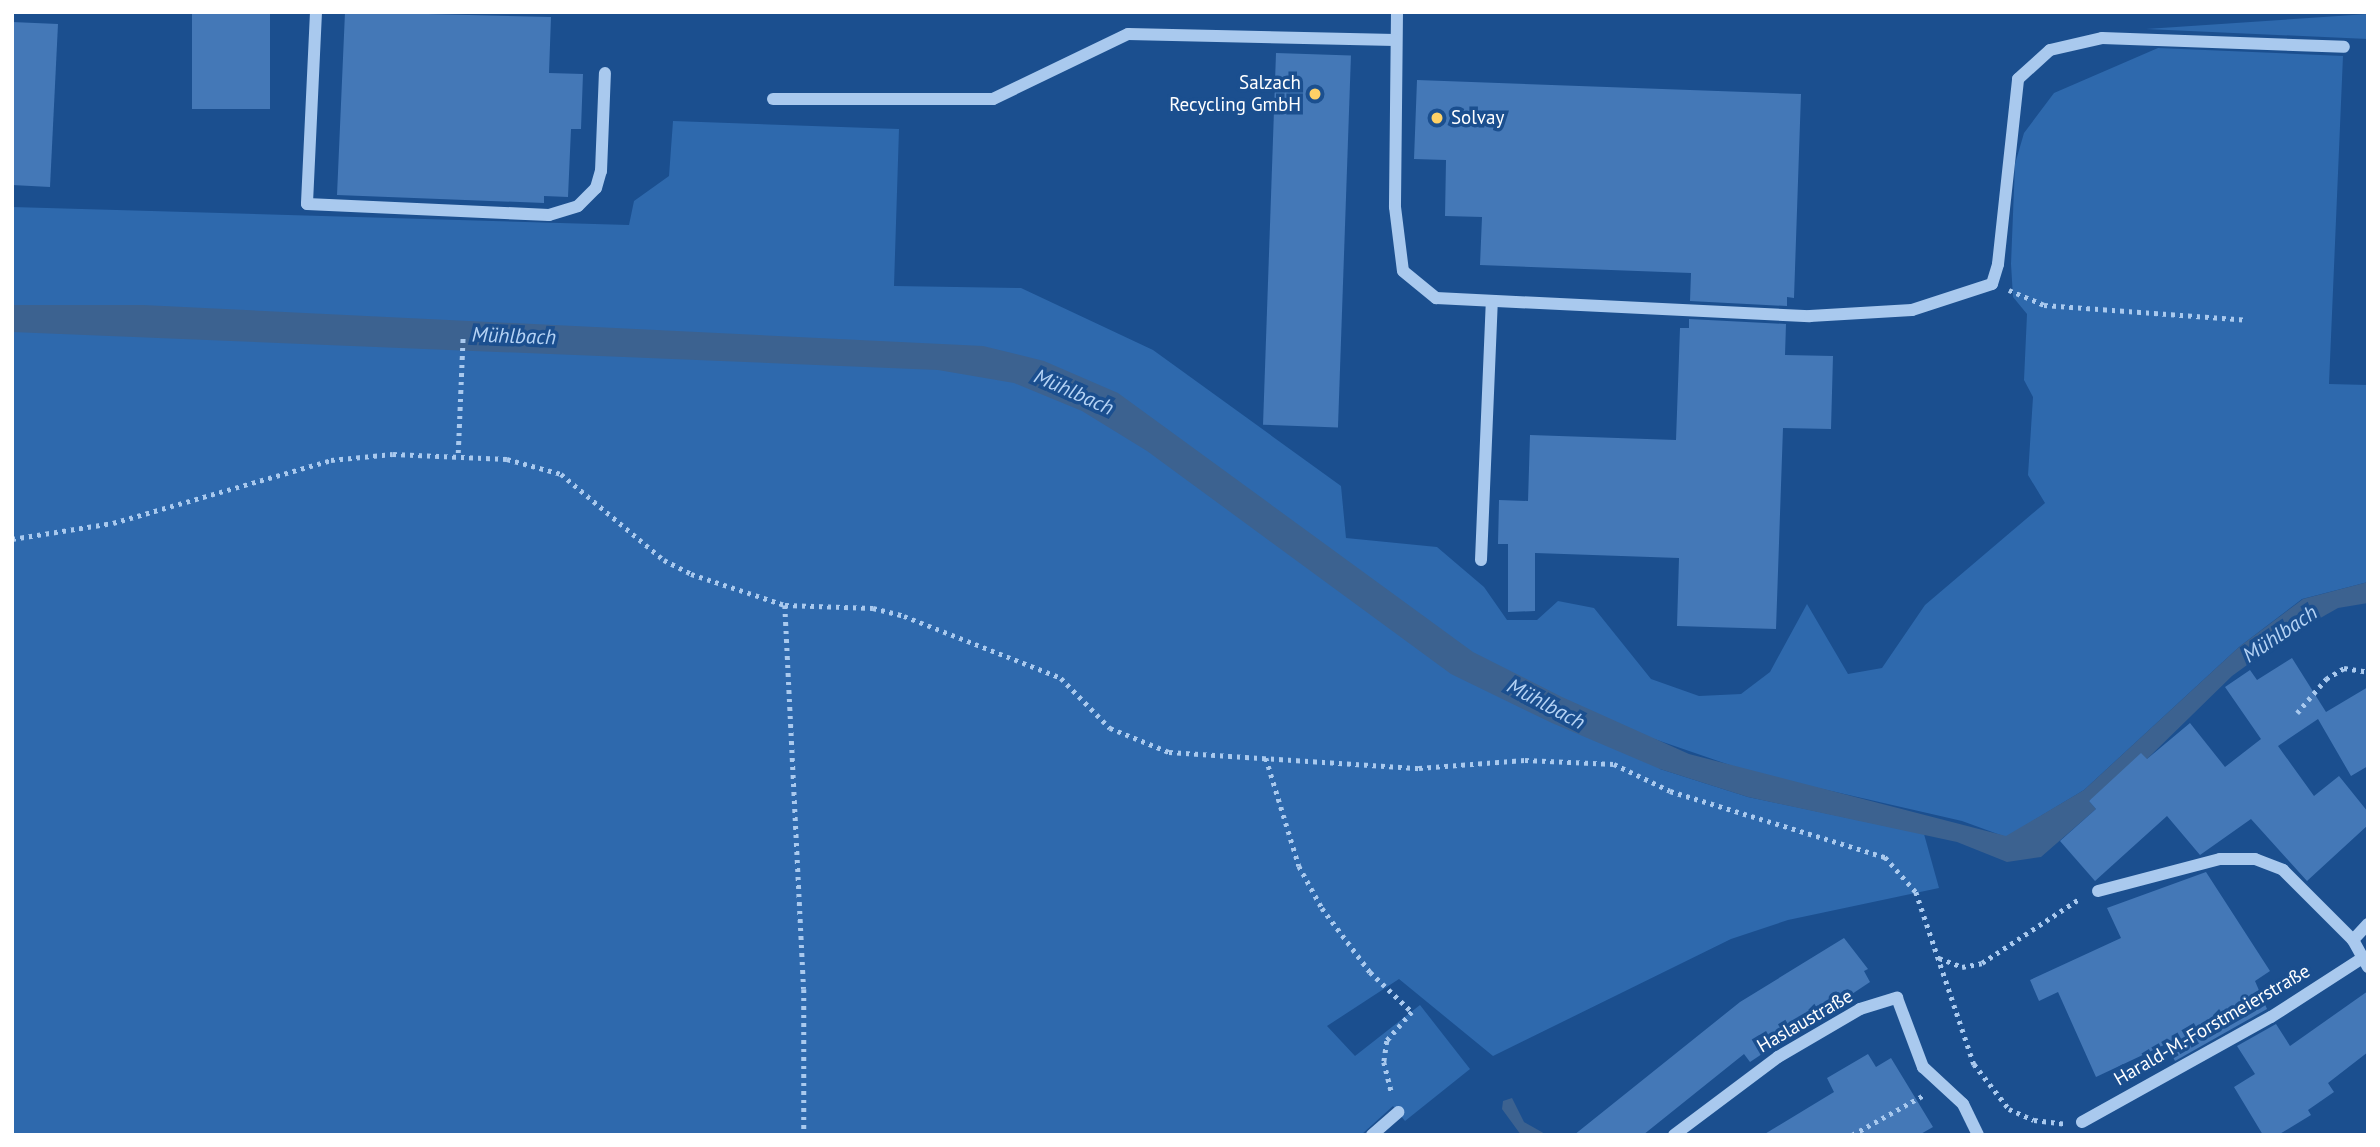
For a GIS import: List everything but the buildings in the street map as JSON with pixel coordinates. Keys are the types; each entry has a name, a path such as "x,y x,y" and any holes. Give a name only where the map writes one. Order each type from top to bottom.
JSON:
{"street":[{"path":"316,12 307,204 550,215 578,206 596,188 601,171 605,73"},
{"path":"1397,12 1395,207 1402,271 1436,298 1810,316 1912,310 1992,284 1998,264 2018,79 2050,50 2102,38 2344,47"},
{"path":"773,99 993,99 1129,34 1395,40"},
{"path":"1481,560 1492,301"},
{"path":"2098,891 2220,859 2255,859 2283,870 2353,940 2364,963"},
{"path":"2353,940 2368,924"},
{"name":"Harald-M.-Forstmeierstraße","path":"2082,1122 2364,963"},
{"name":"Haslaustraße","path":"1674,1135 1778,1057 1860,1009 1897,998 1923,1067 1964,1104 1978,1135"},
{"path":"1372,1135 1398,1112"}],"path":[{"path":"1992,284 2045,305 2246,320"},
{"path":"458,453 463,334"},
{"path":"12,539 113,523 331,460 458,453 535,464 561,474 664,559 757,599 785,605 873,608 904,616 1061,678 1110,728 1169,752 1419,768 1525,760 1614,764 1670,791 1885,857 1916,892 1961,1035 1992,1089 2009,1109 2034,1120 2082,1122"},
{"path":"785,605 804,989 804,1135"},
{"path":"2297,713 2326,679 2344,668 2368,672"},
{"path":"1266,758 1299,866 1322,908 1370,972 1412,1012 1387,1041 1384,1062 1398,1112"},
{"path":"1938,958 1962,967 1982,963 2063,906 2098,891"},
{"path":"1852,1135 1943,1084"}],"shaded area":[{"path":"2368,14 2368,39 2146,29"},
{"path":"2158,48 2343,56 2329,384 2368,385 2368,582 2302,599 2239,647 2084,790 2006,837 1962,821 1753,773 1631,731 1660,769 1748,797 1924,834 1939,888 1788,920 1731,939 1493,1056 1399,979 1327,1026 1355,1056 1420,1005 1470,1069 1405,1121 1393,1106 1361,1135 12,1135 12,207 629,225 634,201 669,176 673,121 899,129 894,286 1021,288 1153,350 1341,486 1346,538 1437,547 1484,587 1507,620 1537,620 1558,601 1594,608 1651,679 1699,696 1741,694 1770,672 1807,604 1848,674 1882,668 1925,605 2045,503 2028,475 2033,397 2024,380 2027,314 2013,297 2011,264 2015,164 2024,133 2054,93"}],"water":[{"name":"Mühlbach","path":"12,305 143,305 983,346 1044,361 1118,393 1473,652 1562,697 1689,754 2006,836 2084,790 2239,647 2303,599 2368,582 2368,603 2338,608 2280,641 2232,676 2147,759 2089,801 2096,809 2041,857 2007,862 1957,842 1748,797 1660,769 1552,723 1451,674 1147,451 1082,411 1014,383 938,370 12,332"},
{"path":"1512,1098 1524,1122 1547,1135 1521,1135 1502,1109 1503,1101"}],"place":[{"name":"Salzach Recycling GmbH","path":"1315,94"},
{"name":"Solvay","path":"1437,118"}]}
